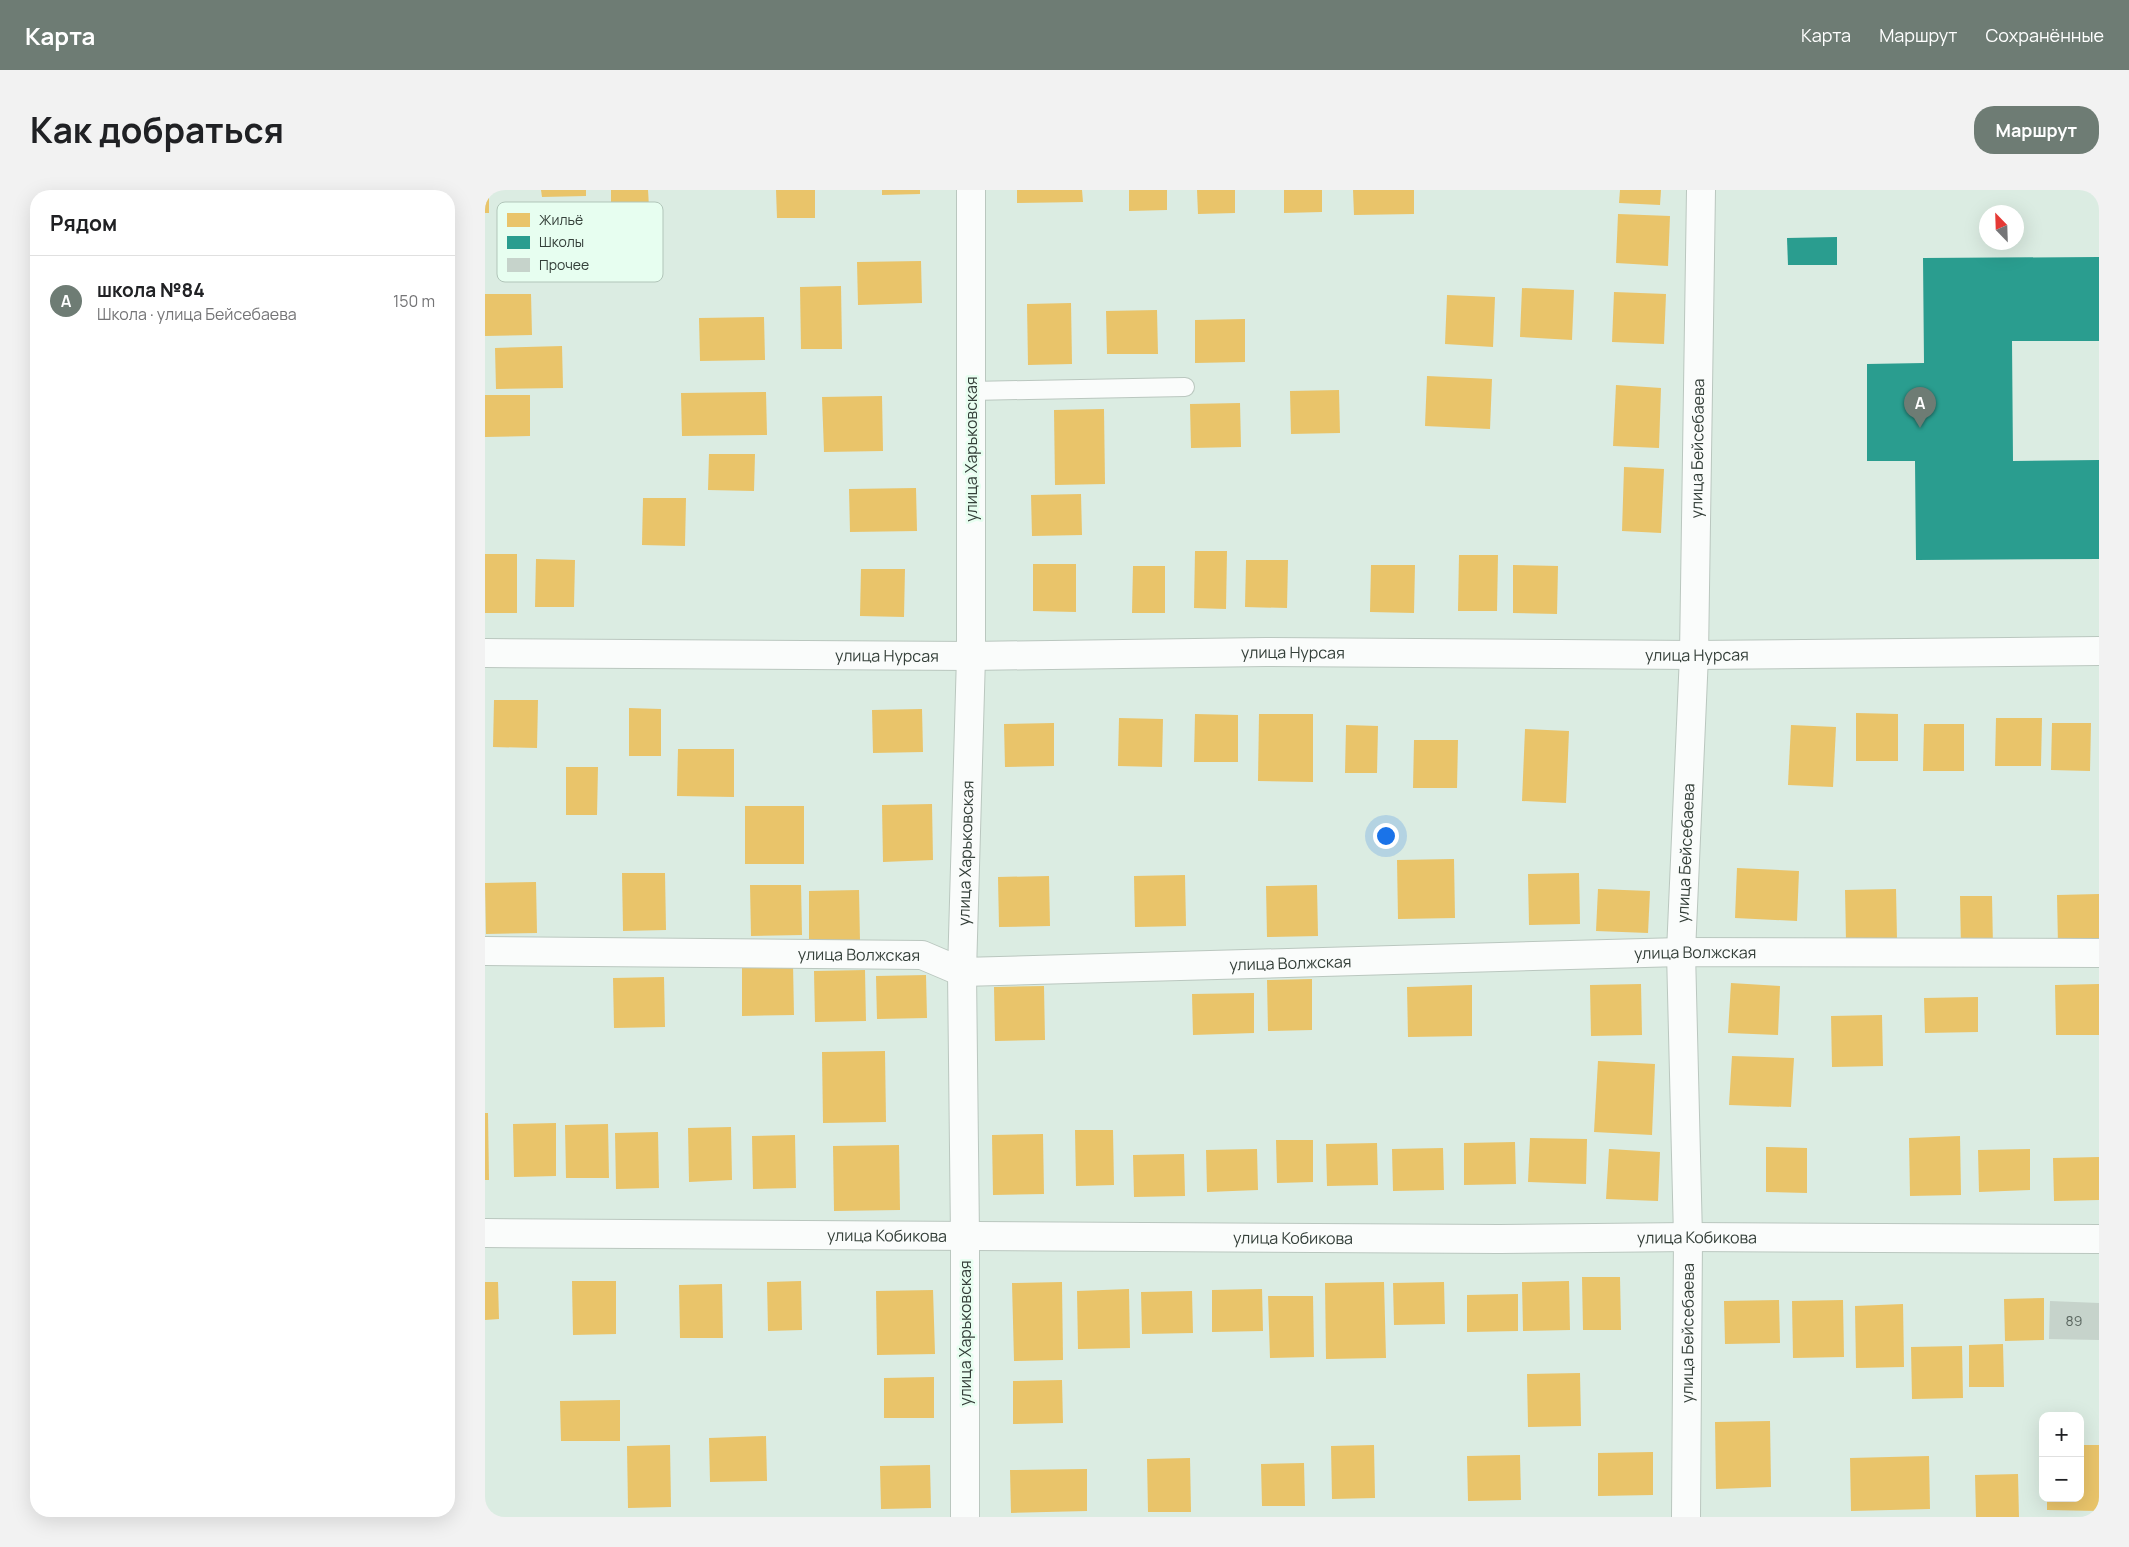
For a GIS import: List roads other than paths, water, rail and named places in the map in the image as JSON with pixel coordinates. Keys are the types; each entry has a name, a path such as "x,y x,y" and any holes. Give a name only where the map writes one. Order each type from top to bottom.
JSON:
{"street":[{"name":"улица Харьковская","path":"965,1517 965,1237 962,972 971,656 971,190"},
{"name":"улица Бейсебаева","path":"1686,1517 1688,1237 1681,952 1694,655 1701,190"},
{"name":"улица Нурсая","path":"485,654 971,656 1266,652 1694,655 2099,651"},
{"name":"улица Волжская","path":"485,951 922,955 962,972 1681,952 2099,953"},
{"name":"улица Кобикова","path":"485,1233 1489,1239 1688,1237 2099,1239"}],"lane":[{"path":"971,391 1185,387"}],"place":[{"name":"школа №84","path":"1920,428"}]}
